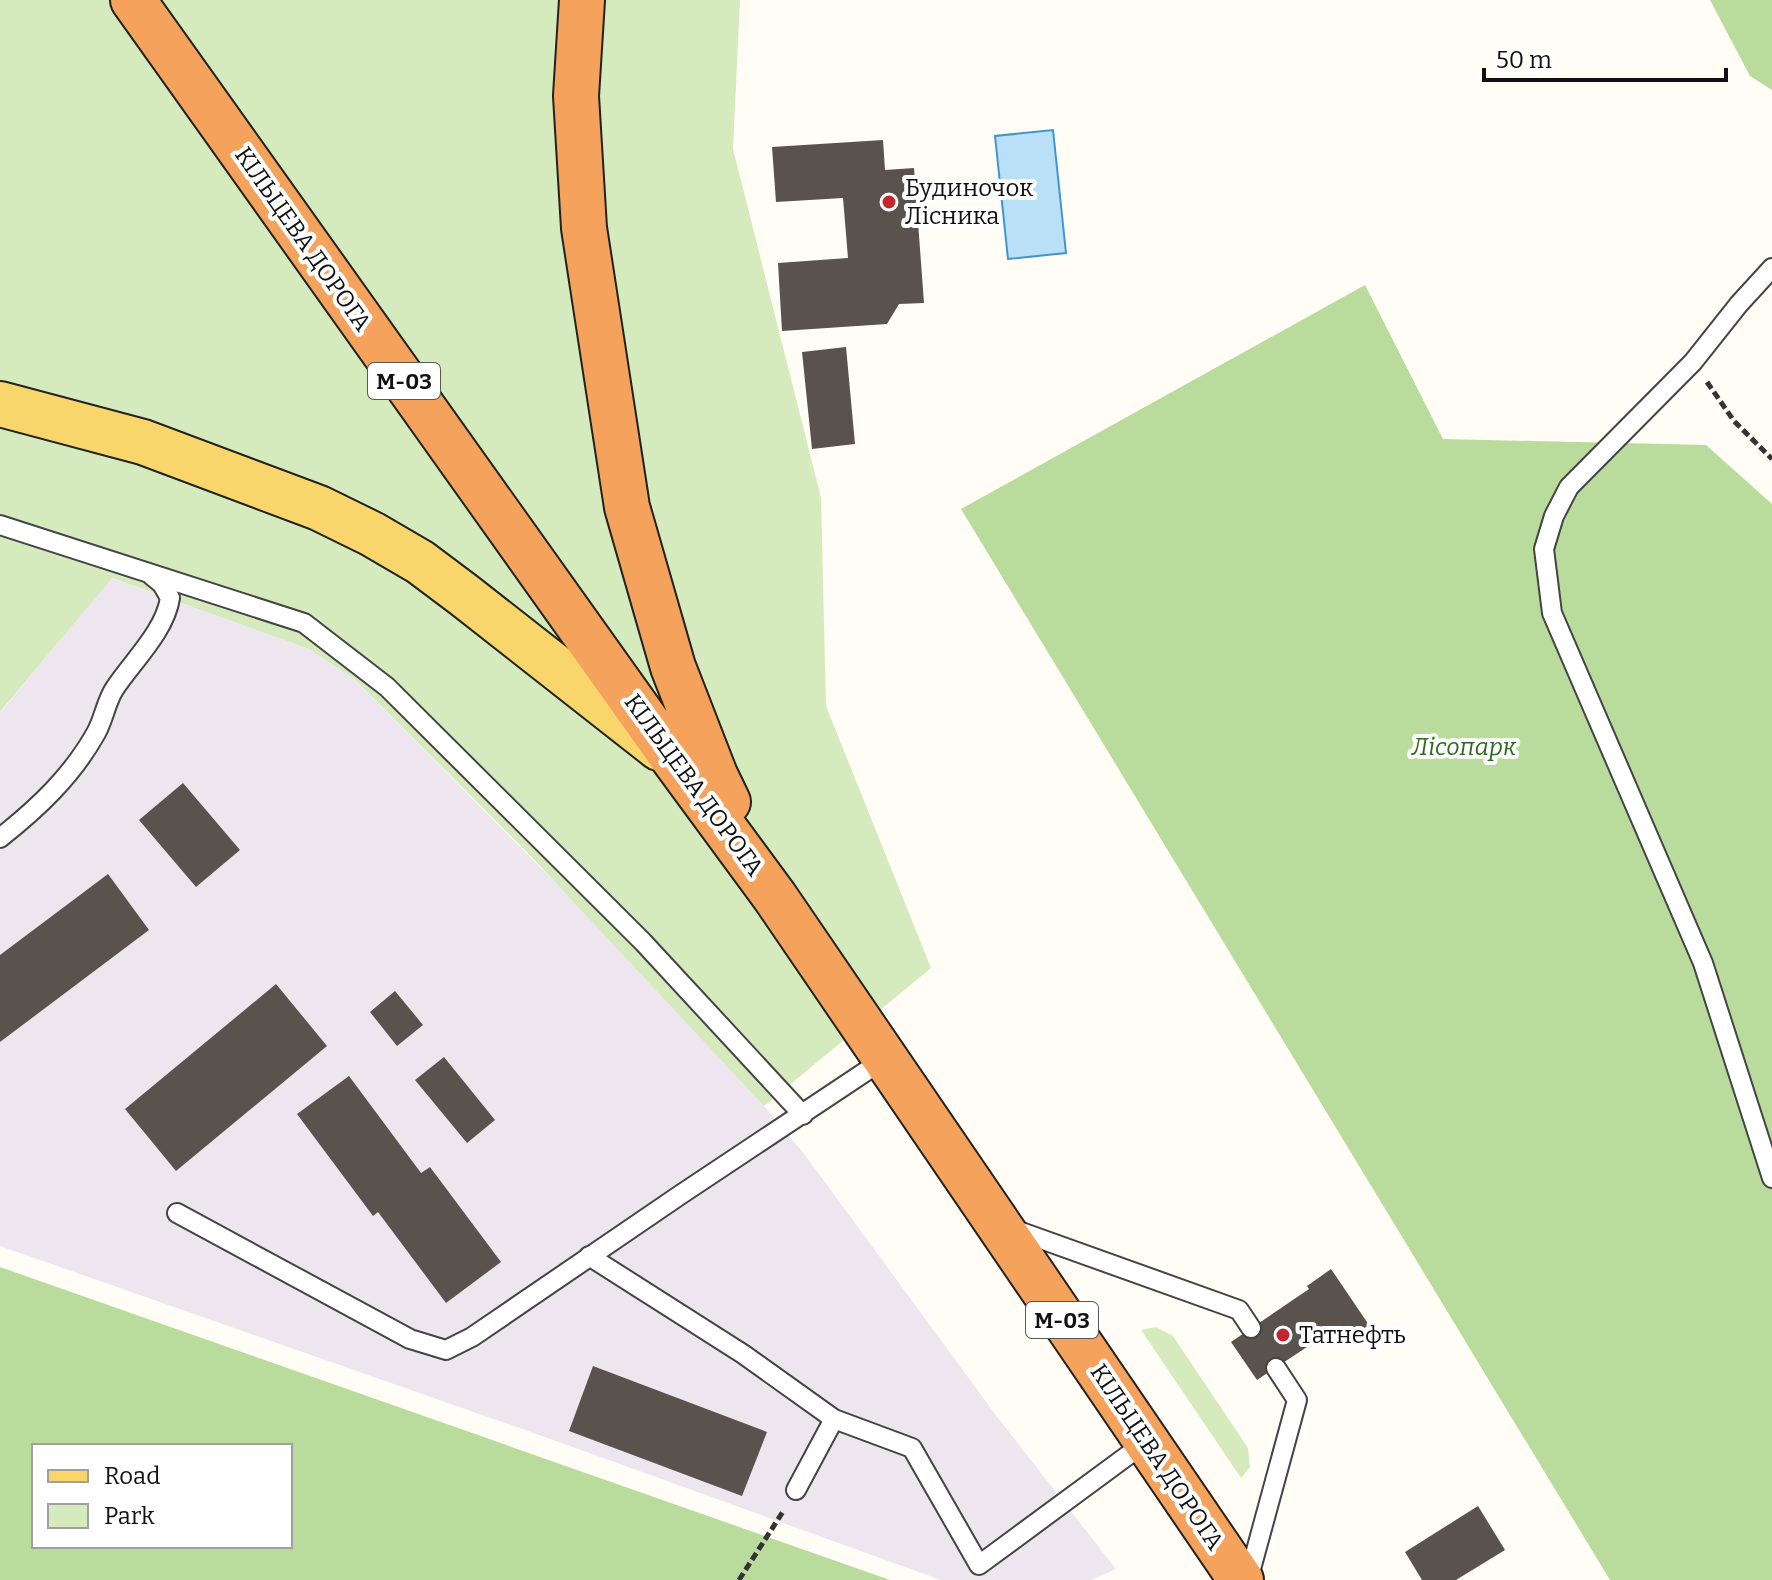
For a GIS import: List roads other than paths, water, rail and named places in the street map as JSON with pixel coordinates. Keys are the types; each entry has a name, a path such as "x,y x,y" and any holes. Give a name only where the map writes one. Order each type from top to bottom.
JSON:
{"highway":[{"name":"КІЛЬЦЕВА ДОРОГА","path":"133,0 775,897 1241,1580"},
{"path":"582,0 576,96 584,228 627,507 673,667 715,775 775,897"}],"main road":[{"path":"0,404 143,442 319,508 372,534 420,562 675,761"}],"lane":[{"path":"1772,268 1693,362 1569,487 1554,516 1544,549 1552,613 1703,963 1772,1178"},
{"path":"0,525 304,623 387,687 643,942 803,1115"},
{"path":"0,838 34,811 72,772 97,731 112,691 164,617 170,598 162,584 149,574"},
{"path":"177,1213 410,1339 446,1350 472,1337 886,1058"},
{"path":"996,1222 1239,1310 1251,1328"},
{"path":"589,1256 743,1354 834,1419 912,1448 979,1565 1146,1442"},
{"path":"1248,1580 1297,1400 1276,1368"},
{"path":"796,1490 834,1419"}],"water":[{"path":"1053,130 1066,253 1008,259 995,136"}],"place":[{"name":"Будиночок Лісника","path":"889,202"},
{"name":"Татнефть","path":"1283,1335"}],"park label":[{"name":"Лісопарк","path":"1464,747"}]}
